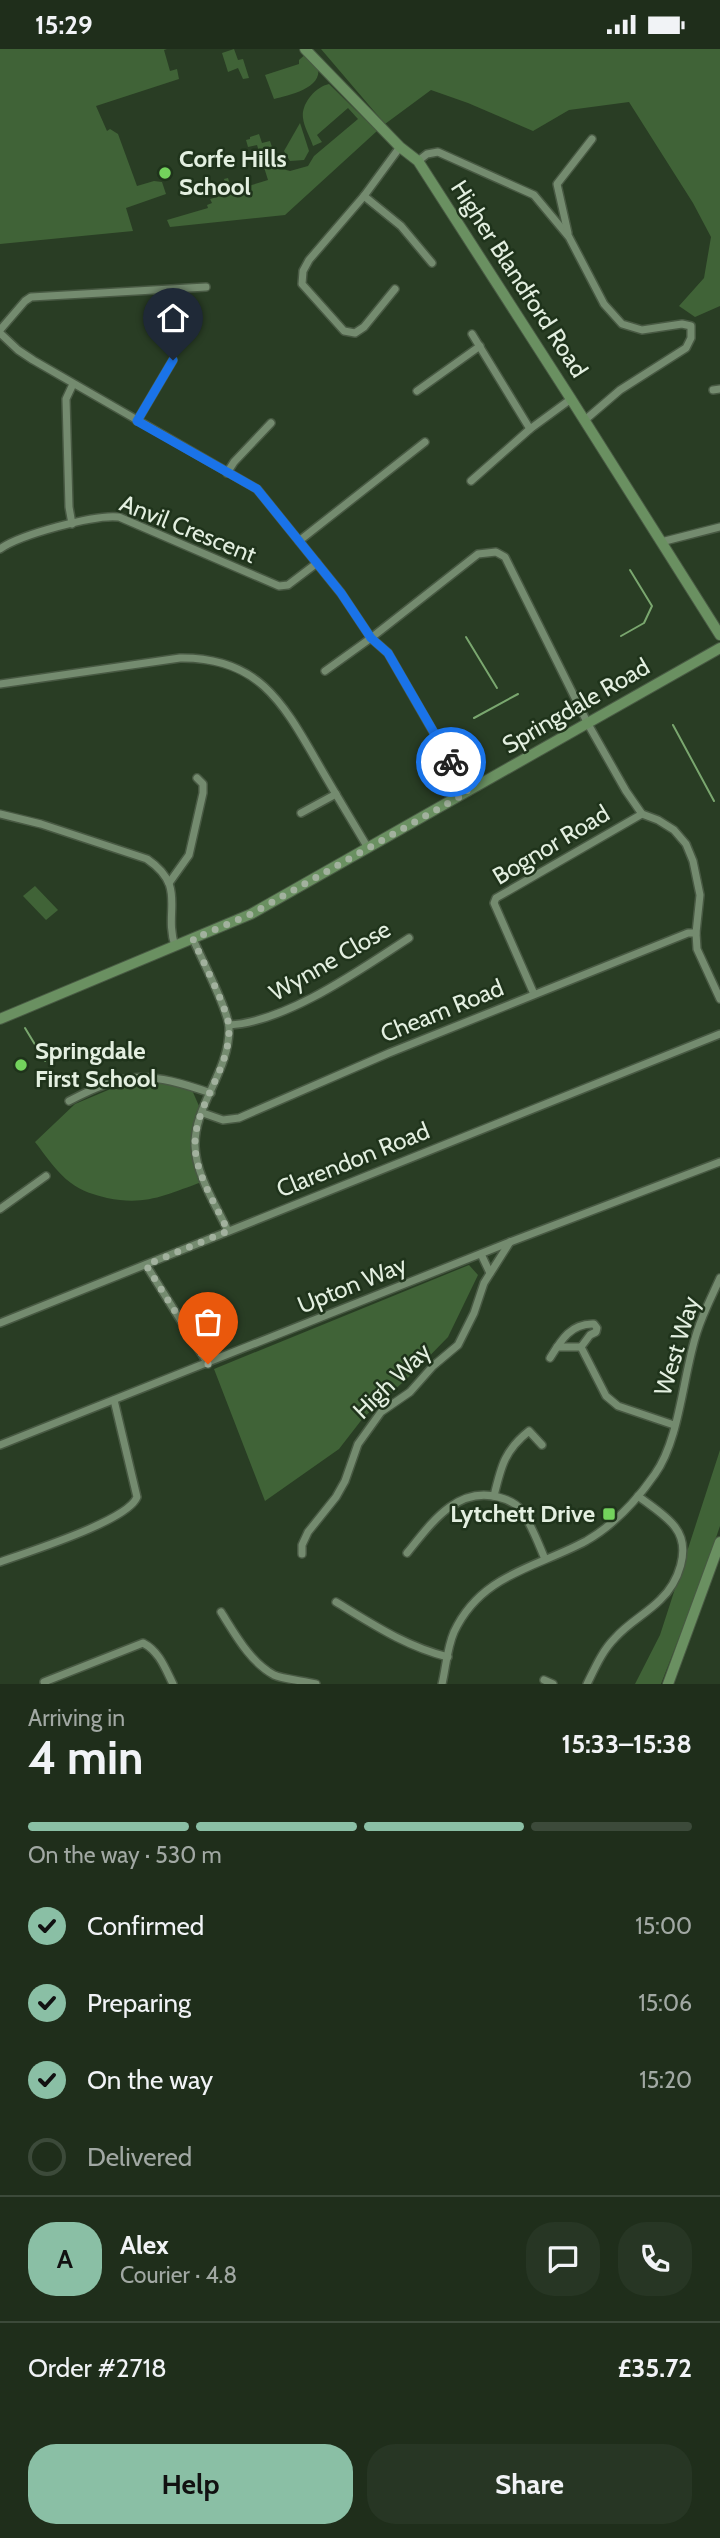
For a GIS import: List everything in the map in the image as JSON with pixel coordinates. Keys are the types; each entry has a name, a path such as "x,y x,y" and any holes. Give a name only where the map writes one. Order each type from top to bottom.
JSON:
{"street":[{"name":"Higher Blandford Road","path":"305,49 418,162 720,635"},
{"path":"569,237 557,184 592,139"},
{"path":"395,289 388,304 355,333 344,331 302,284 303,271 309,260 364,197 400,146"},
{"name":"Higher Blandford Road","path":"418,162 427,154 438,152 534,195 569,237 604,304 622,324 642,330 691,326 689,345 679,354 620,390 585,420"},
{"path":"364,197 401,226 421,256 432,263"},
{"path":"206,287 32,297 25,301 0,331 19,351 257,489 341,593 371,638 388,653 468,792"},
{"path":"472,334 530,429"},
{"path":"417,391 480,346"},
{"path":"137,421 173,360"},
{"path":"72,524 69,507 66,399 73,383"},
{"path":"471,481 530,429 571,399"},
{"path":"227,473 271,423"},
{"path":"299,541 425,442"},
{"name":"Anvil Crescent","path":"0,549 7,544 105,515 119,517 279,586 288,585 317,563"},
{"path":"661,542 720,527"},
{"path":"325,671 478,554 496,552 505,557 588,724 642,814 674,830 686,844 693,861 700,895 697,949 720,999"},
{"name":"Springdale Road","path":"0,1019 251,914 720,648"},
{"path":"0,684 170,659 196,658 224,663 248,674 283,705 368,848"},
{"path":"169,883 189,855 203,793 203,784 197,778"},
{"path":"301,813 336,794"},
{"path":"0,814 41,824 147,859 159,869 173,894 171,928 175,946"},
{"name":"Bognor Road","path":"534,994 494,903 496,898 642,814"},
{"name":"Cheam Road","path":"203,1113 223,1120 239,1118 534,994 688,933 696,933"},
{"name":"Wynne Close","path":"229,1025 246,1024 281,1013 354,973 409,938"},
{"path":"193,939 229,1025 225,1058 203,1113 195,1149 201,1174 228,1231"},
{"name":"Clarendon Road","path":"0,1323 720,1034"},
{"path":"69,1101 101,1085 139,1076 169,1080 211,1093"},
{"name":"Upton Way","path":"0,1445 510,1242 720,1162"},
{"path":"0,1209 46,1175"},
{"name":"High Way","path":"302,1554 302,1545 308,1532 336,1497 345,1481 358,1444 381,1412 410,1392 433,1366 458,1345 474,1313 484,1283 510,1242"},
{"path":"481,1254 491,1273"},
{"path":"146,1265 208,1364"},
{"name":"West Way","path":"442,1684 455,1630 478,1598 492,1585 588,1540 606,1528 638,1496 657,1472 674,1425 696,1332 720,1278"},
{"path":"550,1358 563,1336 570,1331 594,1324 597,1328 581,1347 557,1347"},
{"name":"West Way","path":"581,1347 606,1396 618,1406 674,1425"},
{"path":"0,1562 77,1534 125,1512 134,1504 137,1497 114,1399"},
{"path":"494,1496 501,1467 515,1443 529,1431 542,1445"},
{"path":"407,1553 438,1515 456,1502 478,1494 506,1499 520,1508 545,1559"},
{"path":"587,1684 615,1637 662,1599 678,1576 682,1560 680,1535 668,1520 638,1496"},
{"path":"668,1684 720,1542"},
{"path":"331,1610 338,1600 385,1633 419,1650 448,1657"},
{"path":"220,1614 247,1652 262,1666 276,1676 316,1684"},
{"path":"44,1682 143,1643 158,1655 173,1684"},
{"path":"544,1680 553,1684"}],"green space":[{"path":"0,49 167,49 164,50 170,71 177,69 179,79 96,106 107,131 110,129 118,134 137,186 154,181 162,182 166,194 126,208 133,231 0,244"},
{"path":"234,49 238,60 243,59 249,78 243,79 238,68 228,72 222,53"},
{"path":"321,49 720,49 720,306 695,317 679,306 704,278 711,237 693,203 629,102 569,110 533,131 431,90 385,124"},
{"path":"308,52 318,67 315,81 303,90 274,99 265,75 299,64 299,60"},
{"path":"329,84 377,131 285,215 170,227 167,220 208,208 207,205 212,203 210,199 228,194 224,179 228,178 232,191 268,180 257,145 248,147 246,140 250,137 259,134 262,143 270,141 279,168 290,171 308,166 314,156 358,119 348,108 317,135 322,142 313,146 304,121 304,107 314,92"},
{"path":"300,123 309,151 304,160 290,161 284,151"},
{"path":"35,886 58,910 46,920 23,896"},
{"path":"145,1080 192,1090 199,1106 191,1144 194,1162 202,1182 166,1195 133,1201 107,1198 75,1186 56,1169 35,1142 75,1104 120,1085"},
{"path":"469,1265 478,1275 448,1337 363,1418 339,1449 265,1501 214,1369"},
{"path":"720,1450 720,1526 703,1576 661,1684 635,1684 660,1635"}],"waterway":[{"path":"621,636 644,623 652,606 630,570"},
{"path":"466,637 497,688"},
{"path":"474,718 518,694"},
{"path":"673,725 714,801"},
{"path":"25,1028 45,1061"}],"way so far":[{"path":"208,1364 146,1265 228,1231 201,1174 195,1149 199,1123 225,1058 229,1025 193,939 251,914 468,792 451,762"}],"place":[{"name":"Corfe Hills School","path":"165,173"},
{"name":"Springdale First School","path":"21,1065"},
{"name":"Lytchett Drive","path":"609,1514"}],"route":[{"path":"173,360 137,421 257,489 341,593 371,638 388,653 451,762"}]}
